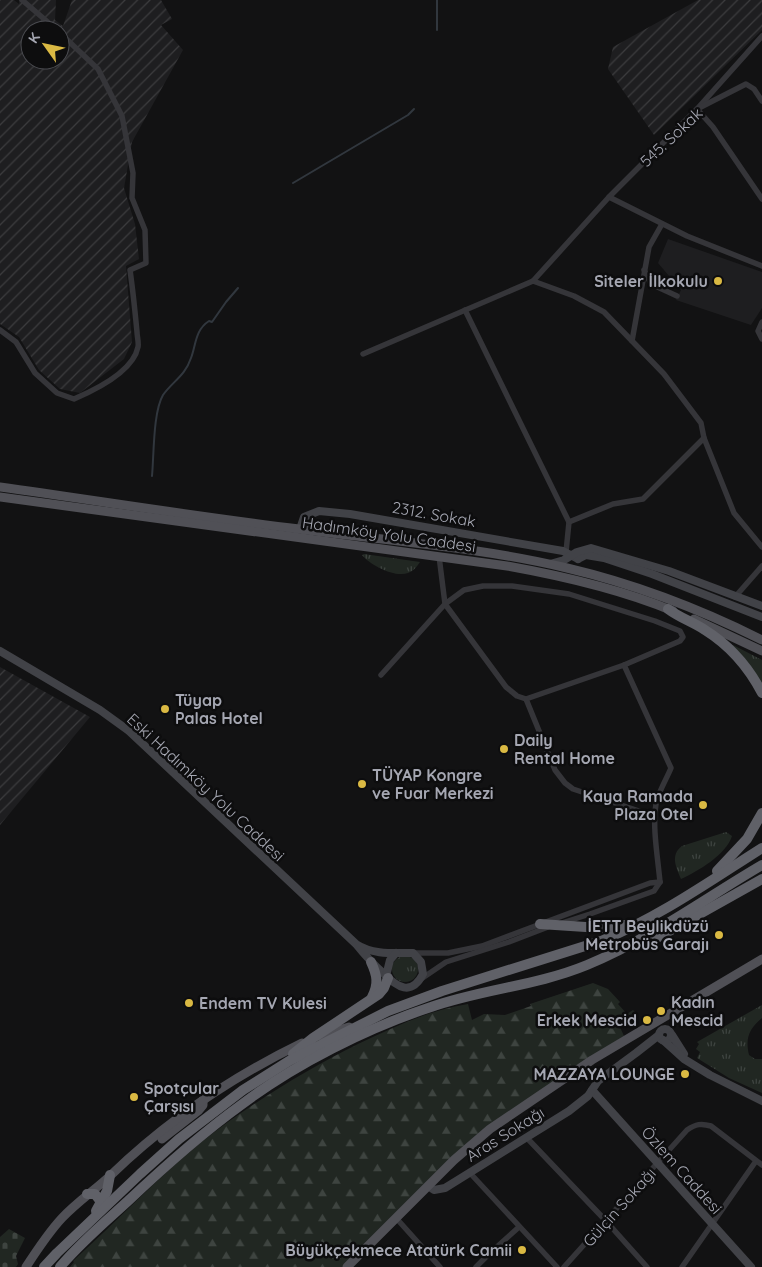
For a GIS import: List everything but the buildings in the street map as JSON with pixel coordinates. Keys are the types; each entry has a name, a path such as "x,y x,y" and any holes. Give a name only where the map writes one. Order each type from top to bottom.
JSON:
{"highway":[{"path":"668,609 683,619 708,631 724,645 747,669 762,693"},
{"path":"699,888 747,839 762,814"},
{"path":"44,1267 155,1160 202,1120 243,1090 275,1070 366,1021 442,991 601,941 641,923 762,848"},
{"path":"60,1267 192,1144 242,1104 289,1074 377,1028 431,1007 464,997 538,982 586,965 656,931 762,865"},
{"path":"586,965 622,956 643,946 762,879"},
{"path":"540,924 601,928 641,923"},
{"path":"366,1003 373,995 376,986 376,974 371,962"},
{"path":"275,1070 313,1038 379,994 384,988 387,977"},
{"path":"88,1223 107,1191 110,1175"},
{"path":"88,1194 95,1194 101,1202"}],"main road":[{"name":"Hadımköy Yolu Caddesi","path":"0,487 300,530 466,550 550,564 595,575 669,599 762,640"},
{"name":"Hadımköy Yolu Caddesi","path":"0,496 507,566 571,579 622,593 668,609 762,650"},
{"path":"731,625 762,634"},
{"path":"749,856 762,842"},
{"path":"347,1267 454,1160 490,1129 592,1060 762,959"},
{"path":"26,1267 53,1229 88,1194 137,1150 202,1100 276,1055 313,1038 366,1021"}],"street":[{"path":"22,0 45,20"},
{"path":"762,36 697,109 713,127 762,199"},
{"path":"0,330 16,342 35,373 57,393 74,399 110,381 130,363 138,347 130,270 146,263 145,230 132,198 133,173 122,116 98,69 70,42"},
{"name":"545. Sokak","path":"533,281 609,197 697,109 746,84 754,89 762,101"},
{"path":"609,197 687,236 762,266"},
{"path":"632,341 649,247 662,224"},
{"path":"644,270 651,284 677,296"},
{"path":"363,354 533,281 574,296 604,312 664,374 701,423 704,438 734,514 762,547"},
{"path":"465,310 569,522 572,555 577,565 595,575"},
{"path":"762,322 758,331 762,339"},
{"path":"569,522 613,504 643,498 704,438"},
{"name":"2312. Sokak","path":"300,530 304,517 319,511 396,522 572,555 604,558 670,580 762,617"},
{"name":"2312. Sokak","path":"550,564 591,548 678,574 762,606"},
{"path":"381,675 445,604 464,590 483,586 512,586 565,593 655,621 680,632 683,637 680,641 624,666 526,699 517,696 506,687 445,604 439,556"},
{"path":"735,597 762,566"},
{"name":"Eski Hadımköy Yolu Caddesi","path":"0,651 100,710 129,731 356,944 371,962 398,986 405,988 417,984 446,962 508,939 540,924 650,883 660,882"},
{"path":"624,666 671,768 656,802 654,816 660,882"},
{"path":"526,699 555,770 565,783 573,789 654,816"},
{"name":"Eski Hadımköy Yolu Caddesi","path":"356,944 365,950 377,952 435,954 457,952 508,939 590,914 654,890 660,882"},
{"path":"590,914 592,904"},
{"path":"387,977 390,960 396,953"},
{"path":"413,953 419,958 423,968 420,980"},
{"path":"665,1016 673,1045"},
{"path":"647,1028 699,1064 762,1099"},
{"name":"Aras Sokağı","path":"428,1186 434,1190 445,1188 527,1138 581,1102 598,1081 660,1037 665,1028 671,1033"},
{"name":"Özlem Caddesi","path":"592,1090 751,1267"},
{"name":"Gülçin Sokağı","path":"564,1267 687,1130 694,1125 701,1123 711,1126 759,1163"},
{"path":"527,1138 606,1221 646,1267"},
{"path":"682,1267 711,1224 759,1163"},
{"path":"470,1173 557,1267"},
{"path":"397,1218 440,1267"},
{"path":"476,1267 519,1227"}],"shaded area":[{"path":"0,0 14,0 19,4 19,0 56,0 55,20 20,20 20,70 70,70 70,20 65,20 72,0 161,0 172,19 161,25 183,50 132,142 124,188 135,224 139,259 126,266 132,342 124,359 80,393 60,389 39,370 19,337 0,324"},
{"path":"698,0 762,0 762,30 654,135 608,69 613,47"},
{"name":"Siteler İlkokulu","path":"668,239 762,272 762,308 751,325 676,300 681,290 658,263"},
{"path":"0,667 90,717 0,825"}],"green space":[{"path":"362,555 420,562 410,572 396,574 377,566 366,559"},
{"path":"731,645 762,660 762,686"},
{"path":"726,832 732,836 724,850 703,867 681,879 675,861 678,850 682,846"},
{"path":"405,956 414,960 418,969 414,978 405,982 396,978 392,969 396,960"},
{"path":"593,983 608,989 620,1002 618,1004 627,1014 633,1010 636,1013 618,1023 624,1036 503,1116 343,1267 70,1267 73,1261 154,1184 204,1140 260,1100 318,1065 385,1031 439,1010 468,1004 472,1020 484,1014 505,1015 531,1006 530,1004"},
{"path":"762,1005 762,1018 751,1030 748,1044 749,1055 755,1059 762,1059 762,1093 729,1078 697,1058 700,1052 696,1049 699,1044 697,1042"},
{"path":"9,1229 25,1238 16,1256 18,1264 16,1267 0,1267 0,1237"}],"waterway":[{"path":"437,0 437,30"},
{"path":"293,183 408,115 414,109"},
{"path":"152,476 157,412 163,395 186,369 201,329 209,321 212,322 238,288"}],"place":[{"name":"Siteler İlkokulu","path":"718,281"},
{"name":"Tüyap Palas Hotel","path":"165,709"},
{"name":"Daily Rental Home","path":"504,749"},
{"name":"TÜYAP Kongre ve Fuar Merkezi","path":"362,784"},
{"name":"Kaya Ramada Plaza Otel","path":"703,805"},
{"name":"İETT Beylikdüzü Metrobüs Garajı","path":"719,935"},
{"name":"Endem TV Kulesi","path":"189,1003"},
{"name":"Kadın Mescid","path":"661,1011"},
{"name":"Erkek Mescid","path":"647,1020"},
{"name":"MAZZAYA LOUNGE","path":"685,1074"},
{"name":"Spotçular Çarşısı","path":"134,1097"},
{"name":"Büyükçekmece Atatürk Camii","path":"522,1250"}]}
